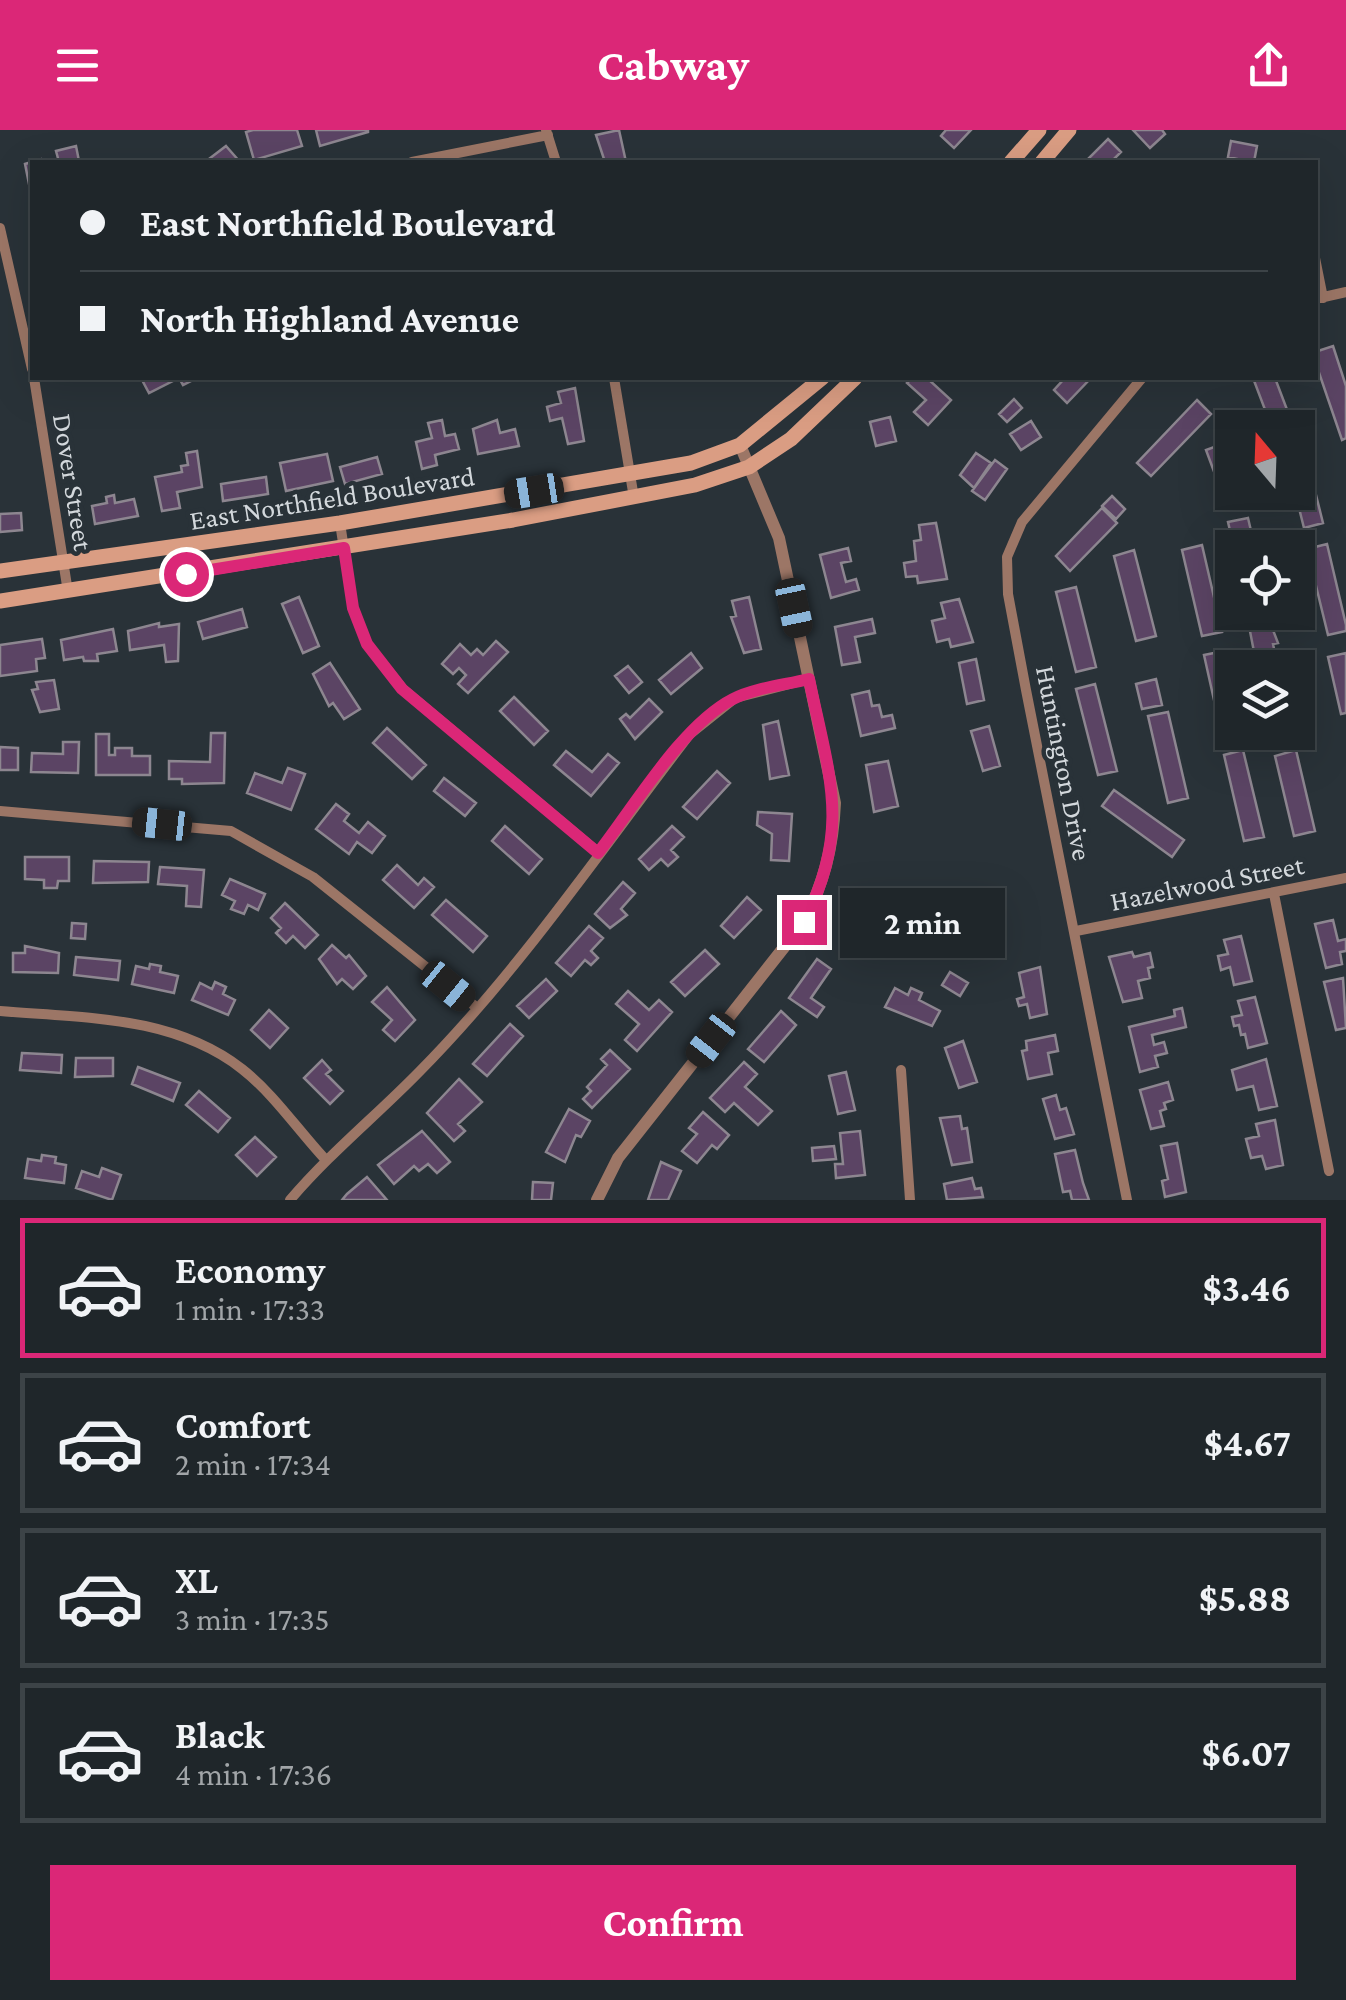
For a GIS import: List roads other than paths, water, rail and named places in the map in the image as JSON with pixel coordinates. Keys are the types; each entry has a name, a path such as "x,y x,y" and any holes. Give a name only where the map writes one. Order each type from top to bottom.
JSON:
{"main road":[{"path":"1014,160 1038,130"},
{"path":"1043,160 1063,132"},
{"name":"East Northfield Boulevard","path":"0,571 340,523 691,462 740,445 820,380"},
{"name":"East Northfield Boulevard","path":"0,601 634,500 749,467 792,439 853,380"}],"street":[{"path":"421,160 547,132 555,160"},
{"path":"0,228 30,346"},
{"path":"1319,298 1346,292"},
{"name":"Dover Street","path":"34,380 68,593"},
{"path":"614,380 634,500"},
{"name":"Huntington Drive","path":"1127,1200 1008,594 1007,557 1022,522 1140,380"},
{"path":"598,1200 618,1158 804,922 824,884 833,842 835,803 779,538 740,445"},
{"path":"340,523 353,608 367,644 402,689 598,853"},
{"path":"290,1200 325,1159 420,1072 476,1007 690,734 734,698 809,679"},
{"path":"0,811 230,831 313,876 476,1007"},
{"name":"Hazelwood Street","path":"1076,931 1346,878"},
{"path":"1274,894 1329,1171"},
{"path":"0,1011 132,1021 185,1038 242,1068 325,1159"},
{"path":"901,1070 910,1200"}]}
